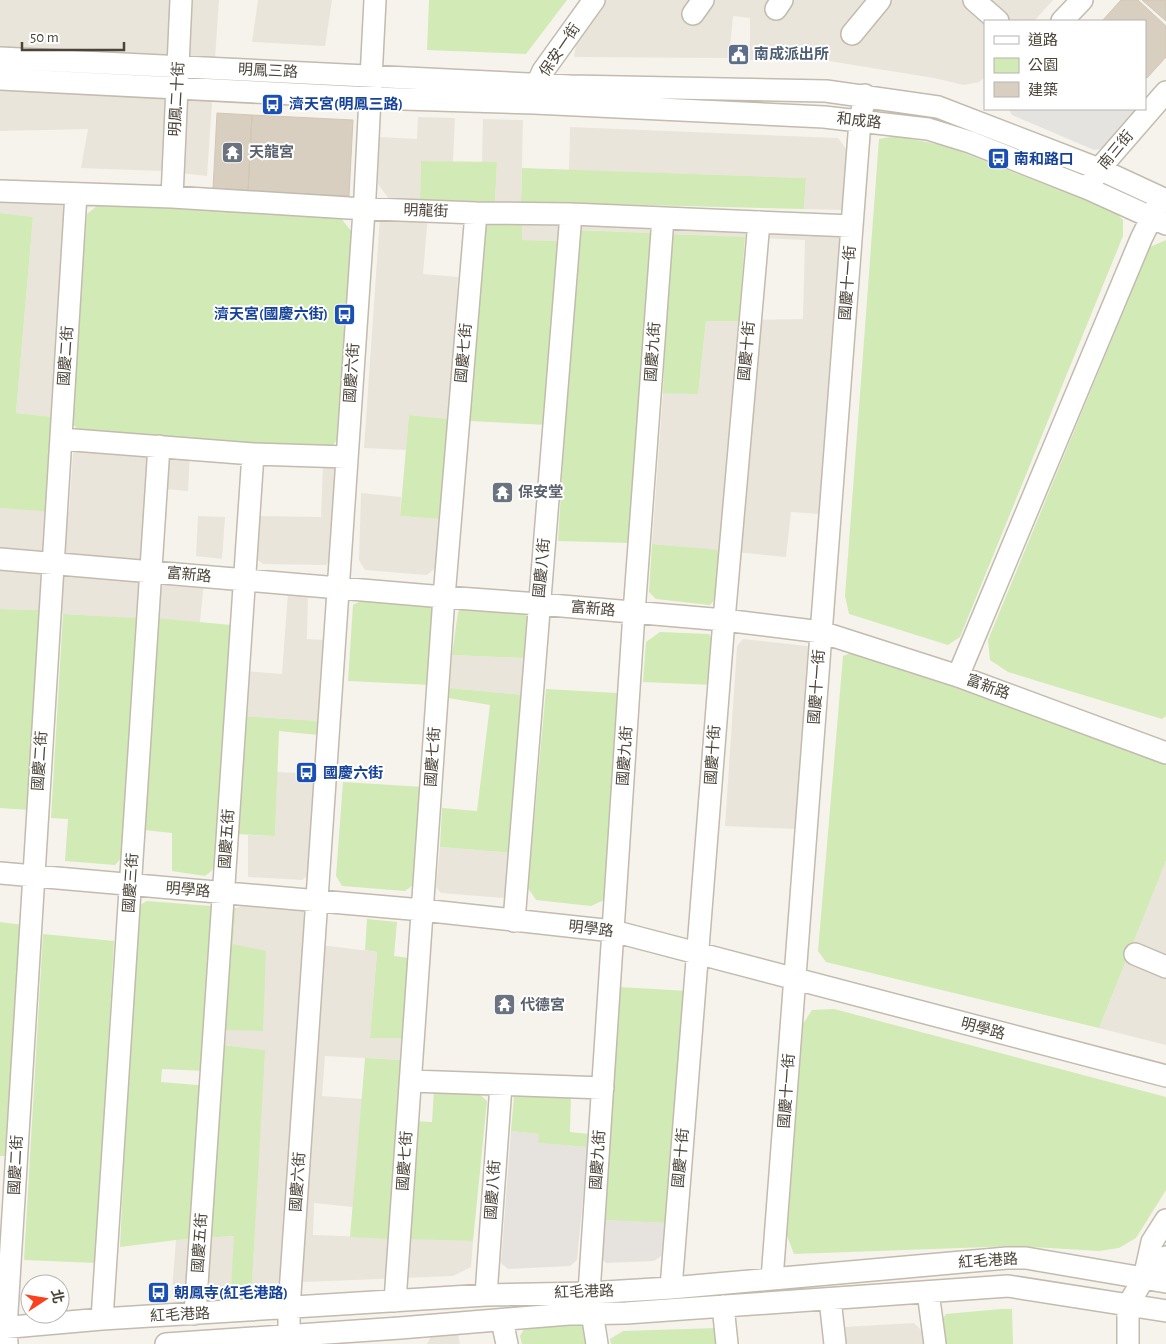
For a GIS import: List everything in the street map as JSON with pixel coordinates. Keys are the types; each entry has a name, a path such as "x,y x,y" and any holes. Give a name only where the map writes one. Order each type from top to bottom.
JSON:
{"street":[{"name":"明鳳二十街","path":"172,197 180,0"},
{"name":"國慶六街","path":"290,1339 289,1308 364,209 375,0"},
{"name":"保安一街","path":"536,94 543,71 594,0"},
{"path":"852,34 880,0"},
{"path":"974,0 997,20"},
{"path":"1063,20 1082,0"},
{"name":"明鳳三路","path":"0,58 178,77 536,94"},
{"name":"明鳳三路","path":"0,79 178,77"},
{"name":"和成路","path":"536,94 826,91 938,106 979,114 1164,199"},
{"name":"南三街","path":"1089,188 1099,169 1166,92"},
{"name":"和成路","path":"536,94 824,117 928,129 970,142 1089,188 1158,220"},
{"name":"國慶十一街","path":"772,1279 860,121 865,96"},
{"path":"970,142 979,114"},
{"name":"明龍街","path":"0,191 172,197 364,209 571,214 852,226"},
{"name":"國慶二街","path":"4,1333 76,194"},
{"path":"958,676 1158,220 1164,199"},
{"name":"國慶七街","path":"395,1301 444,597 476,213"},
{"name":"國慶八街","path":"514,921 571,214"},
{"name":"國慶九街","path":"597,1344 591,1304 603,1088 634,613 663,218"},
{"name":"國慶十街","path":"671,1288 724,620 759,222"},
{"path":"61,439 253,454 347,457"},
{"name":"國慶三街","path":"102,1320 160,446"},
{"name":"國慶五街","path":"195,1314 253,454"},
{"name":"富新路","path":"0,559 724,620 821,632 958,676 1166,753"},
{"name":"明學路","path":"0,873 422,910 613,931 1166,1076"},
{"path":"1135,954 1166,967"},
{"path":"411,1081 603,1088"},
{"name":"國慶八街","path":"486,1295 501,1085"},
{"path":"1144,1278 1152,1242 1166,1220"},
{"path":"1128,1344 1128,1305 1144,1278 1166,1257"},
{"name":"紅毛港路","path":"166,1344 401,1336 502,1321 570,1314 591,1304 671,1288 1007,1258 1026,1258 1166,1282"},
{"name":"紅毛港路","path":"4,1333 102,1320 486,1295 591,1304 723,1306 1008,1286 1166,1311"},
{"path":"928,1292 935,1344"},
{"path":"830,1299 835,1344"},
{"path":"723,1306 727,1344"},
{"path":"502,1321 507,1344"}],"shaded area":[{"path":"0,0 219,0 207,176 162,171 81,168 88,129 0,131"},
{"path":"258,0 332,0 325,46 252,42"},
{"path":"601,0 1053,0 1035,20 984,20 984,78 979,82 964,85 934,78 829,61 750,60 750,18 733,16 729,58 574,57 578,32"},
{"path":"1010,110 1136,110 1105,148 1094,150 1012,115"},
{"path":"418,117 455,118 453,162 421,161 420,200 389,199 378,184 379,137 417,139"},
{"path":"483,119 523,120 521,202 495,202 497,162 482,162"},
{"path":"570,127 838,138 847,150 843,210 804,209 806,178 569,170"},
{"path":"0,197 67,200 53,417 16,413 33,217 0,213"},
{"path":"428,215 423,274 458,277 449,419 409,415 406,450 364,448 380,217"},
{"path":"522,216 842,235 820,514 791,512 786,557 652,544 663,393 698,393 706,321 803,319 805,240 564,229 563,241 521,240"},
{"path":"82,447 190,453 188,491 164,489 159,566 205,570 200,622 63,614 42,610 0,609 0,508 69,512 73,453"},
{"path":"323,466 336,467 332,557 326,565 263,564 255,558 258,516 321,517"},
{"path":"361,493 401,497 400,516 440,519 438,566 427,575 365,570 359,560"},
{"path":"198,516 225,517 222,559 196,556"},
{"path":"288,592 308,592 307,639 325,640 319,721 242,716 245,671 282,674"},
{"path":"743,639 807,646 813,652 797,829 725,826 737,646"},
{"path":"452,655 525,658 523,695 449,688"},
{"path":"277,772 318,774 310,874 302,880 248,877 248,835 275,836"},
{"path":"440,847 512,853 509,890 503,898 441,893 436,887"},
{"path":"1166,861 1166,1045 1099,1028"},
{"path":"247,903 308,911 304,943 377,952 370,1038 404,1038 401,1060 325,1056 322,1096 362,1099 353,1207 314,1203 313,1235 473,1241 471,1267 453,1276 252,1284 264,1050 223,1045 225,1030 263,1030 233,944 236,908"},
{"path":"511,1131 539,1134 539,1143 588,1147 577,1260 570,1266 508,1269 501,1263"},
{"path":"601,1220 667,1223 664,1254 654,1261 606,1263 599,1256"},
{"path":"235,1236 231,1286 214,1290 172,1290 176,1240"},
{"path":"914,1323 922,1331 924,1344 840,1344 844,1327"},
{"path":"457,1329 460,1344 427,1344 433,1333"}],"green space":[{"path":"429,0 567,0 526,54 427,50"},
{"path":"896,136 946,146 1115,212 1123,220 1123,236 960,637 948,645 849,614 845,596 879,139"},
{"path":"421,161 497,162 495,202 420,200"},
{"path":"522,168 806,178 804,209 521,202"},
{"path":"98,205 340,217 352,232 337,440 328,451 81,433 70,421 87,214"},
{"path":"0,213 33,217 16,413 53,417 52,512 0,508"},
{"path":"522,216 522,240 563,241 547,425 469,421 484,224 490,218"},
{"path":"577,230 652,233 630,543 558,541"},
{"path":"669,234 745,237 739,321 706,321 698,394 663,393"},
{"path":"1166,240 1166,716 1162,719 1008,672 990,660 988,640 1150,247"},
{"path":"409,415 449,419 440,519 400,516"},
{"path":"652,544 720,550 718,596 710,605 656,599 649,592"},
{"path":"363,600 429,604 435,610 431,685 348,681 353,605"},
{"path":"465,604 521,607 528,618 525,658 452,655 458,612"},
{"path":"0,609 42,610 29,810 0,808"},
{"path":"63,614 137,618 123,856 115,865 65,861 68,819 51,818"},
{"path":"156,618 231,625 215,868 205,876 172,871 172,833 144,830"},
{"path":"660,632 709,634 716,646 714,685 643,682 646,642"},
{"path":"856,651 1166,764 1166,861 1099,1028 826,962 818,951 843,656"},
{"path":"449,688 523,695 512,853 440,847 442,808 477,811 490,705 448,698"},
{"path":"546,689 617,693 604,900 591,906 536,900 528,888"},
{"path":"242,716 319,721 318,735 279,731 275,836 237,834"},
{"path":"343,782 424,787 416,883 405,891 342,886 336,876"},
{"path":"147,901 236,908 233,944 266,951 263,1031 225,1030 206,1071 162,1069 161,1082 220,1087 223,1045 265,1050 252,1284 231,1286 234,1236 176,1240 120,1247 136,907"},
{"path":"367,919 397,922 394,956 409,958 404,1038 370,1038 377,952 365,950"},
{"path":"0,922 24,925 14,1156 0,1156"},
{"path":"43,934 114,941 96,1263 24,1260"},
{"path":"619,987 688,991 667,1223 601,1220"},
{"path":"834,1009 1166,1097 1166,1190 1136,1238 1119,1248 1099,1251 1015,1246 794,1254 787,1236 803,1024 812,1010"},
{"path":"365,1058 401,1060 389,1239 350,1237"},
{"path":"434,1089 479,1094 487,1101 473,1241 407,1239 413,1121 432,1122"},
{"path":"521,1089 571,1096 570,1132 589,1134 588,1147 538,1143 539,1134 511,1131 514,1096"},
{"path":"1012,1309 1013,1344 943,1344 940,1322 946,1314"},
{"path":"580,1321 589,1331 591,1344 522,1344 520,1336 526,1325"},
{"path":"717,1328 719,1344 611,1344 610,1339 623,1331"}],"building":[{"path":"1121,0 1138,0 1166,26 1166,57 1147,78 1146,20 1103,20"},
{"path":"1142,0 1166,0 1166,21"},
{"name":"天龍宮","path":"217,113 252,115 248,191 213,189"},
{"path":"252,115 353,120 349,196 248,191"}],"place":[{"name":"南成派出所","path":"738,54"},
{"name":"濟天宮(明鳳三路)","path":"273,104"},
{"name":"天龍宮","path":"233,152"},
{"name":"南和路口","path":"998,159"},
{"name":"濟天宮(國慶六街)","path":"344,314"},
{"name":"保安堂","path":"502,492"},
{"name":"國慶六街","path":"307,773"},
{"name":"代德宮","path":"504,1005"},
{"name":"朝鳳寺(紅毛港路)","path":"158,1293"}]}
